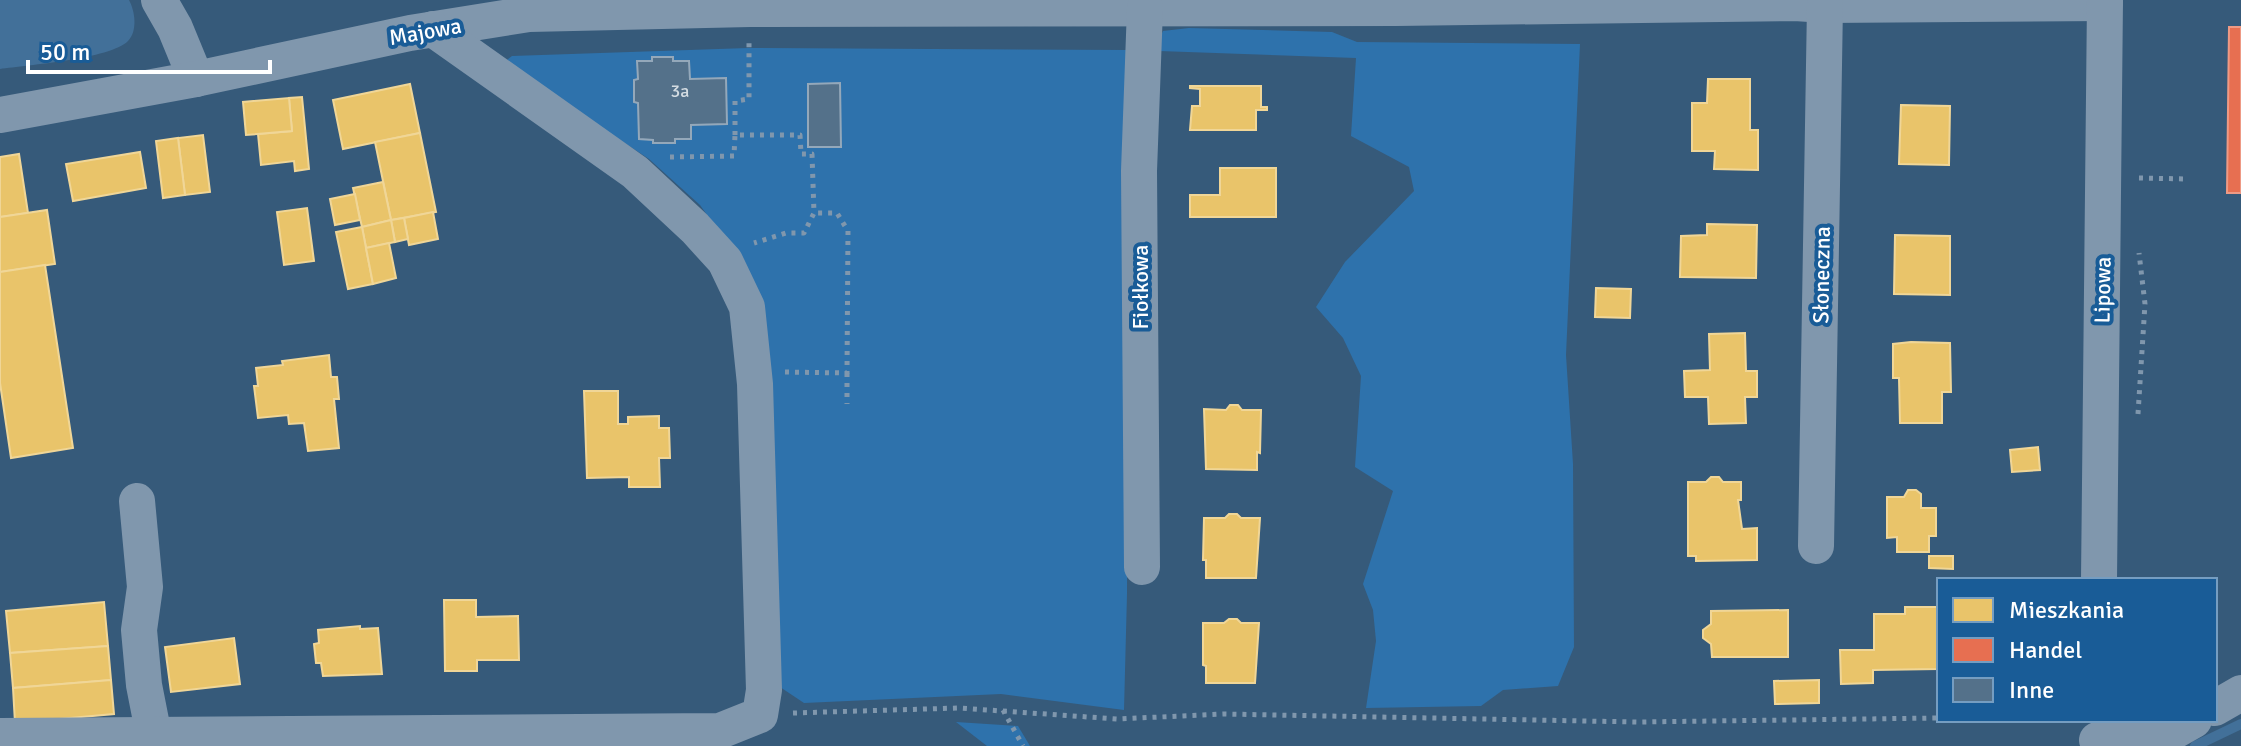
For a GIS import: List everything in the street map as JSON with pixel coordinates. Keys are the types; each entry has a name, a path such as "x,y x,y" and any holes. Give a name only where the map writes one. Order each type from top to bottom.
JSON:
{"street":[{"path":"159,0 175,28 196,79"},
{"name":"Majowa","path":"0,115 196,79 416,20 529,14 1044,4 1145,8 2105,1"},
{"name":"Lipowa","path":"2099,578 2105,1"},
{"name":"Słoneczna","path":"1805,3 1816,546"},
{"name":"Fiołkowa","path":"1142,567 1139,171 1145,8"},
{"path":"0,736 720,731 760,715 764,690 754,372 747,307 725,261 635,172 416,20"},
{"path":"137,501 145,587 139,630 144,685 154,736"},
{"path":"2217,707 2241,693"},
{"path":"2097,735 2173,732 2190,722"}],"path":[{"path":"656,158 734,156 735,101 749,99 750,9"},
{"path":"735,135 800,135 801,154 812,154 814,213 804,233 786,233 750,244"},
{"path":"2139,178 2189,179"},
{"path":"814,213 837,213 848,231 847,404"},
{"path":"754,372 847,373"},
{"path":"760,715 959,708 1117,719 1224,714 1637,722 1937,718"},
{"path":"1003,710 1023,746"}],"shaded area":[{"path":"0,0 129,0 134,15 133,32 128,41 104,52 0,69"},
{"path":"1189,28 1332,32 1357,42 1580,44 1566,355 1573,464 1574,647 1558,686 1503,690 1481,706 1366,708 1376,641 1373,610 1363,584 1393,491 1355,467 1361,376 1343,338 1316,307 1345,262 1414,191 1409,167 1351,136 1356,58 1159,51 1157,44 1163,31"},
{"path":"748,48 1129,50 1124,710 1001,694 804,703 780,687 739,260 700,205 649,159 503,63 512,56"},
{"path":"956,722 1018,726 1030,746 987,746"}],"building: Mieszkania":[{"path":"1708,79 1750,79 1750,130 1758,130 1758,170 1714,169 1715,151 1692,151 1692,103 1707,103"},
{"path":"410,84 420,133 343,149 333,100"},
{"path":"1190,86 1261,86 1261,107 1267,107 1267,110 1256,110 1256,130 1190,130 1192,106 1200,106 1200,89"},
{"path":"302,97 309,169 295,171 294,161 261,165 258,134 292,131 289,98"},
{"path":"289,98 292,131 246,135 243,102"},
{"path":"1901,105 1950,106 1949,165 1899,164"},
{"path":"420,133 436,212 391,220 375,142"},
{"path":"203,135 210,192 185,195 178,138"},
{"path":"178,138 185,195 163,198 156,141"},
{"path":"140,152 146,188 73,201 66,164"},
{"path":"19,154 28,213 0,217 0,157"},
{"path":"1220,168 1276,168 1276,217 1190,217 1190,195 1220,195"},
{"path":"383,182 391,220 362,227 353,188"},
{"path":"355,194 360,220 335,225 330,199"},
{"path":"307,208 314,261 284,265 277,212"},
{"path":"47,210 55,264 0,272 0,217"},
{"path":"433,212 438,239 409,245 404,218"},
{"path":"404,218 408,239 395,242 391,220"},
{"path":"391,220 395,242 366,248 362,227"},
{"path":"1707,224 1757,225 1756,278 1680,277 1681,236 1707,235"},
{"path":"362,227 373,284 348,289 336,232"},
{"path":"1895,235 1950,236 1950,295 1894,294"},
{"path":"389,243 396,278 373,284 366,248"},
{"path":"45,265 73,448 11,458 0,383 0,272"},
{"path":"1596,288 1631,289 1630,318 1595,317"},
{"path":"1745,333 1746,371 1757,371 1757,397 1745,397 1746,423 1709,424 1708,397 1685,397 1684,371 1710,370 1709,334"},
{"path":"1950,343 1951,392 1942,392 1942,423 1900,423 1899,378 1893,378 1893,344"},
{"path":"329,355 331,377 337,377 339,399 334,399 339,448 308,451 304,423 289,424 288,415 258,418 254,386 258,386 256,368"},
{"path":"584,391 618,391 618,424 628,424 628,417 659,416 659,428 669,428 670,458 659,458 660,487 629,487 629,477 587,478"},
{"path":"1230,405 1238,405 1242,410 1261,410 1257,470 1206,469 1204,409 1226,410"},
{"path":"2038,447 2040,470 2012,472 2010,450"},
{"path":"1711,477 1719,477 1723,482 1741,482 1741,500 1738,500 1742,529 1757,528 1757,560 1696,561 1696,556 1688,556 1688,482 1706,482"},
{"path":"1908,490 1921,494 1921,508 1936,508 1936,536 1929,536 1929,552 1897,552 1897,537 1887,538 1887,497 1904,497"},
{"path":"1229,514 1237,514 1241,518 1260,518 1256,578 1206,578 1204,518 1225,518"},
{"path":"1929,556 1953,556 1953,569 1929,568"},
{"path":"444,600 476,600 476,617 518,616 519,660 477,660 477,671 445,671"},
{"path":"104,602 108,646 10,653 6,611"},
{"path":"1905,607 1937,607 1937,669 1873,670 1873,683 1841,684 1840,650 1874,650 1874,614 1905,614"},
{"path":"1788,610 1788,657 1712,657 1711,644 1703,638 1703,630 1711,624 1711,611"},
{"path":"1229,619 1259,623 1255,683 1206,683 1203,623 1224,623"},
{"path":"360,626 360,629 378,628 382,674 323,676 321,663 316,663 314,644 319,643 318,630"},
{"path":"234,638 240,684 171,692 165,647"},
{"path":"108,646 111,680 13,688 10,653"},
{"path":"111,680 114,714 15,723 13,688"},
{"path":"1819,680 1819,703 1775,704 1774,681"}],"building: Handel":[{"path":"2229,27 2241,27 2241,193 2227,193"}],"building: Inne":[{"path":"652,57 689,61 690,79 726,78 727,124 691,125 691,139 675,139 675,143 653,143 653,140 639,139 638,103 634,102 637,61 652,61"},
{"path":"840,83 841,147 808,147 808,84"}],"waterway":[{"path":"2195,746 2241,724"}]}
